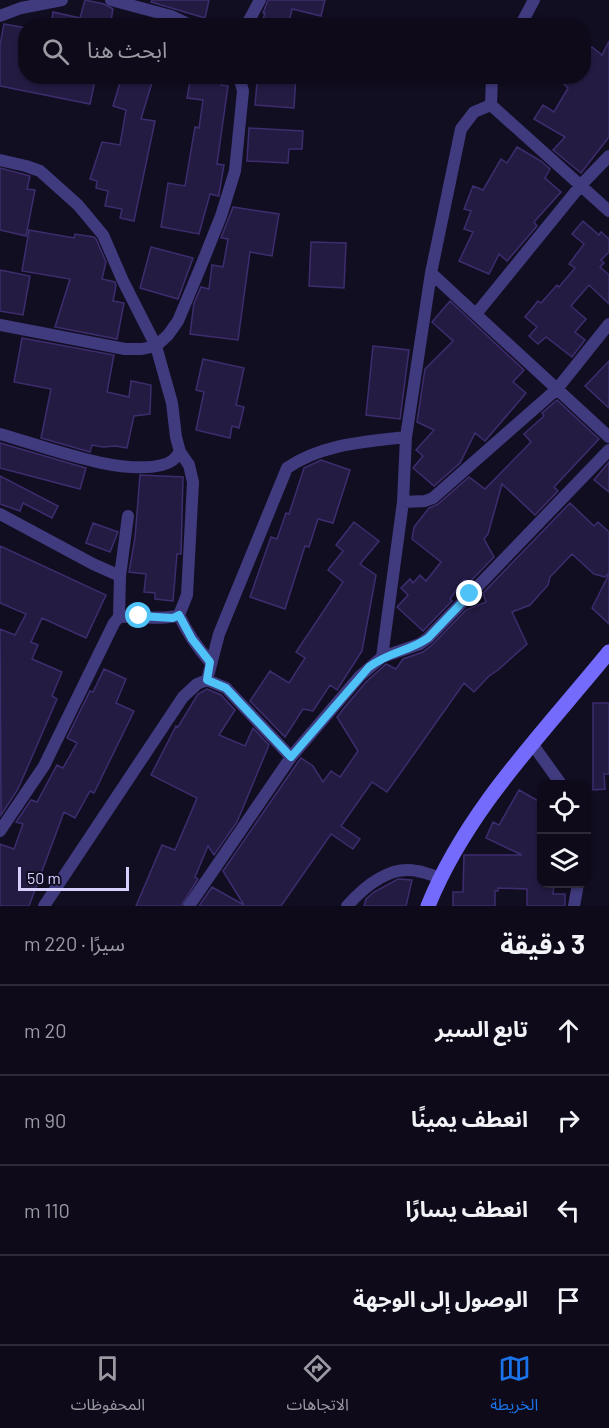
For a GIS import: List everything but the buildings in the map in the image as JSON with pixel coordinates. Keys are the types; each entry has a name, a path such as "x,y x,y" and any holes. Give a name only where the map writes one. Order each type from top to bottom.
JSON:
{"street":[{"path":"0,16 21,8 62,0"},
{"path":"111,0 133,4 175,18"},
{"path":"250,18 260,0"},
{"path":"524,18 534,0"},
{"path":"0,325 125,349 156,346 168,335 178,321 221,216 235,171 243,91 241,84"},
{"path":"491,105 492,84"},
{"path":"491,105 609,211"},
{"path":"382,657 403,502 406,437 430,273 461,129 474,112 491,105"},
{"path":"476,314 581,185 609,156"},
{"path":"0,160 40,171 91,218 103,235 156,346 172,404 180,452 189,465 193,483 187,595 179,615 173,618 119,617"},
{"path":"430,273 609,437"},
{"path":"403,502 425,501 433,498 556,389 609,324"},
{"path":"0,434 95,461 133,467 164,465 173,461 180,452"},
{"path":"207,680 219,634 287,468 300,459 323,451 354,443 406,437"},
{"path":"189,906 291,757 360,676 382,657 420,644 428,638 609,450"},
{"path":"0,514 120,576"},
{"path":"0,831 44,766 119,617 120,576 128,516"},
{"path":"179,615 192,639 210,662"},
{"path":"428,906 440,878 505,776 609,652"},
{"path":"44,906 183,697 197,684 207,680 226,688 291,757"},
{"path":"533,745 558,780"},
{"path":"347,906 372,883 387,874 415,870 440,878"},
{"path":"574,906 577,888"}],"route":[{"path":"139,616 173,618 179,615 198,649 210,662 207,680 226,688 291,757 369,667 382,657 420,644 470,594"}]}
